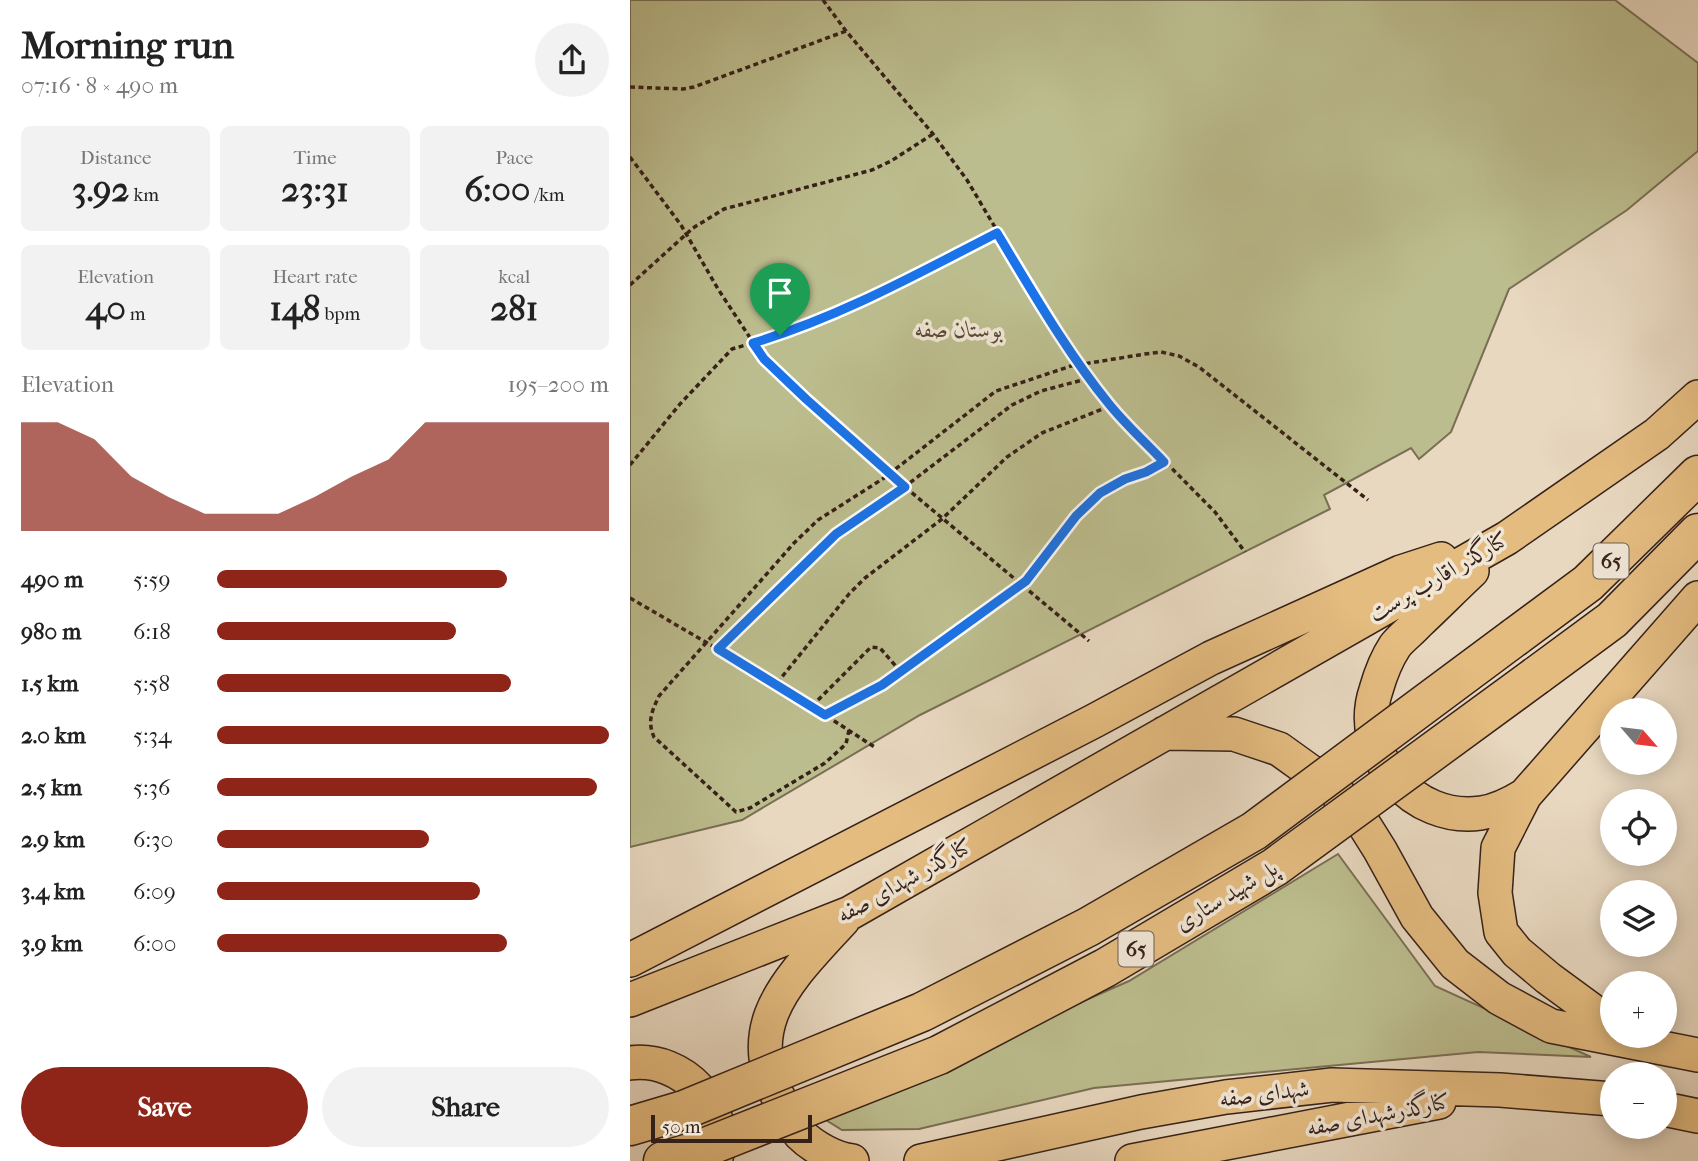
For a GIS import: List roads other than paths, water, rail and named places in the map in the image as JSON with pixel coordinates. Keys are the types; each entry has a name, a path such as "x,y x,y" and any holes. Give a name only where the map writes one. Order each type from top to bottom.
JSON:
{"highway":[{"name":"پل شهید ستاری","path":"630,1126 684,1110 922,1012 1100,920 1254,831 1588,583 1698,475"},
{"name":"پل شهید ستاری","path":"691,1158 939,1055 1105,968 1275,867 1612,620 1698,533"}],"main road":[{"name":"کنارگذر اقارب پرست","path":"1164,733 1507,538 1657,434 1698,397"},
{"path":"1507,538 1395,646 1375,692 1371,715 1374,739 1382,762 1395,782 1413,797 1434,808 1458,814 1482,813 1505,807 1525,795"},
{"path":"630,960 1211,658 1401,572 1507,538"},
{"path":"1600,1016 1517,952 1501,932 1495,893 1498,848 1525,795 1698,598"},
{"path":"1164,733 1234,734 1279,749 1353,807 1417,917 1455,964 1499,998 1551,1026 1600,1031"},
{"name":"کنارگذر شهدای صفه","path":"630,1000 850,913 1164,733"},
{"path":"850,913 796,971 776,1002 765,1033 765,1061 780,1103 800,1135 837,1159 852,1161"},
{"path":"1673,1048 1698,1055"},
{"path":"630,1063 641,1061 660,1064 678,1071 694,1082 706,1098 715,1115 719,1134 691,1158"},
{"name":"شهدای صفه","path":"921,1161 1141,1112 1226,1097 1332,1085 1500,1090 1600,1098"},
{"name":"کنارگذرشهدای صفه","path":"1132,1161 1500,1090"},
{"path":"1677,1112 1698,1116"}],"park label":[{"name":"بوستان صفه","path":"959,329"}]}
